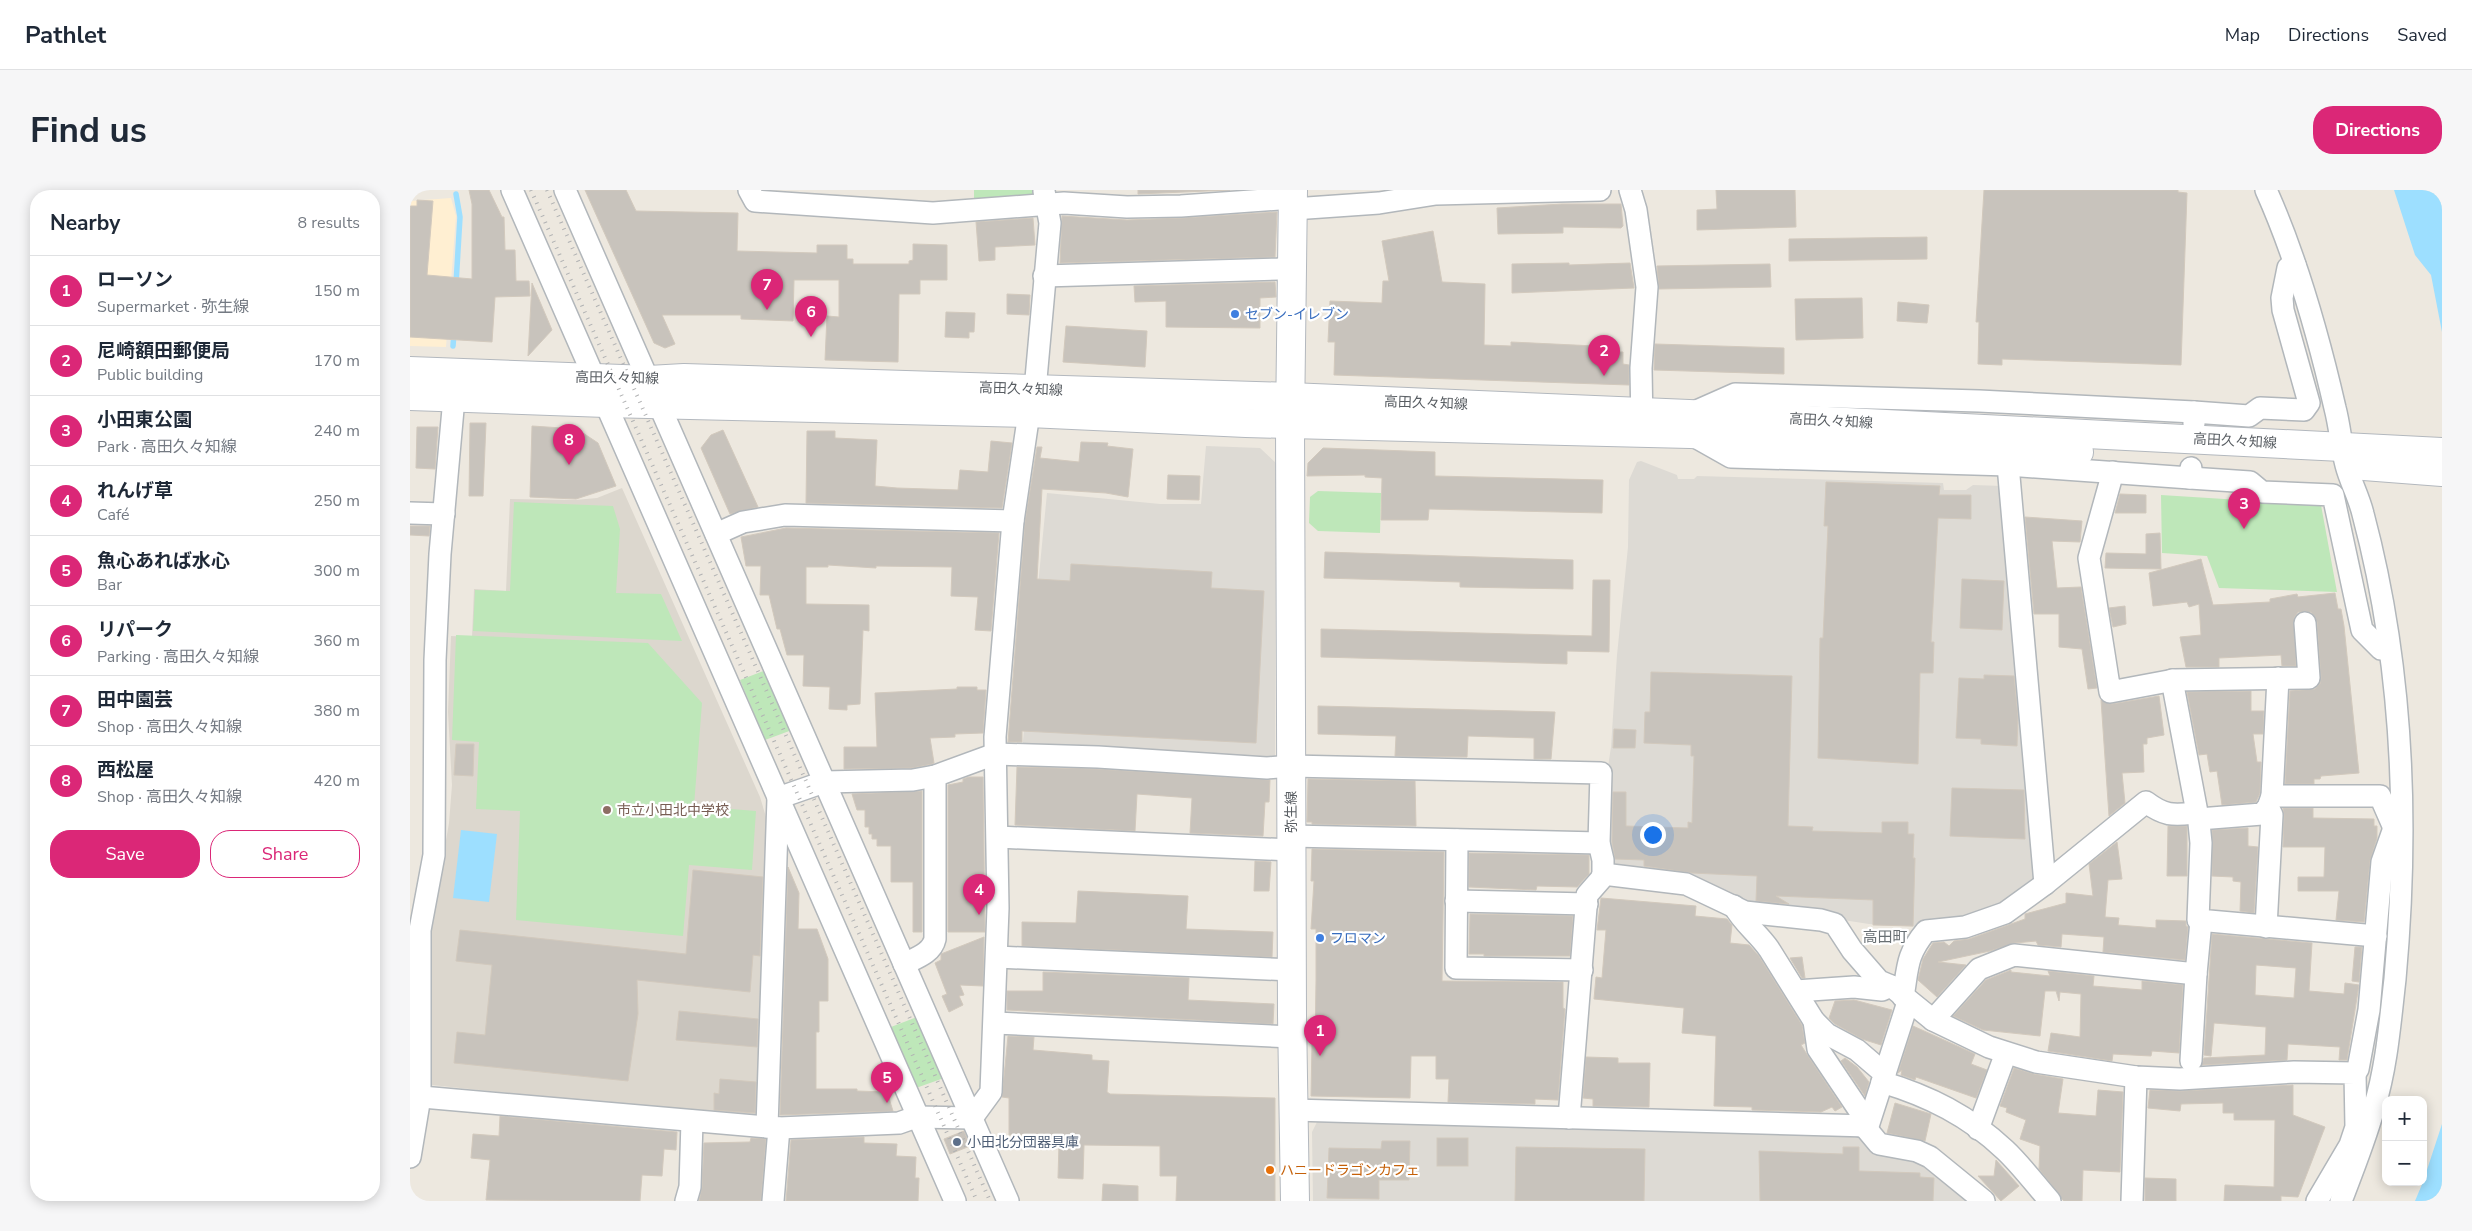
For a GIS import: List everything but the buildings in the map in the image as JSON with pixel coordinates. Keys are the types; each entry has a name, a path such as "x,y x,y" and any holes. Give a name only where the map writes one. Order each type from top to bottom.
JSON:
{"main road":[{"name":"弥生線","path":"1293,199 1290,410 1292,1037 1295,1201"},
{"name":"高田久々知線","path":"410,371 595,377 654,393"},
{"name":"高田久々知線","path":"410,396 606,404 654,393 684,378 1032,401 1246,423 1290,410 1689,424 2354,456 2442,452"},
{"name":"高田久々知線","path":"2354,456 2442,472"}],"street":[{"path":"512,190 916,1117 955,1201"},
{"path":"565,190 1008,1201"},
{"path":"749,190 755,201 905,212 975,211 1045,197 1215,197 1379,203 1436,194 1600,190"},
{"path":"1630,190 1636,210 1647,287 1641,368 1641,422"},
{"path":"2266,190 2284,232 2295,265 2354,456 2389,648 2398,731 2399,925 2392,975 2383,986 2369,1087 2374,1110 2358,1139 2317,1201"},
{"path":"972,1118 991,1092 997,957 998,837 995,754 1003,621 1013,521 1032,401 1050,223 1045,197"},
{"path":"2295,265 2288,268 2282,298 2309,403 2304,410 2260,408 2249,416 2194,418 1979,401 1736,394 1689,424 1731,457 2008,465 2113,472 2190,473 2250,482 2262,492 2333,495 2362,630 2382,649 2389,648"},
{"path":"1044,276 1279,269 1293,266"},
{"path":"410,1157 415,1096 415,930 434,856 436,660 444,514 454,398"},
{"path":"2008,465 2045,884"},
{"path":"2113,472 2089,558 2110,692 2172,680 2309,678 2305,623"},
{"path":"410,513 444,514"},
{"path":"716,534 743,522 785,515 1013,521"},
{"path":"2266,927 2272,815 2270,801 2278,678"},
{"path":"2172,680 2198,816 2201,843 2198,920 2201,921 2191,1061"},
{"path":"778,798 824,782 913,780 935,776 995,754 1080,756 1267,768 1291,766 1601,773 1599,843 1603,860 1603,874 1587,895 1569,1118"},
{"path":"904,964 927,952 934,946 935,776"},
{"path":"2270,801 2380,796 2398,828"},
{"path":"773,1201 778,798"},
{"path":"1293,1110 1868,1126 1884,1078 1908,961 1913,946 1926,931 1965,927 2005,913 2045,884 2146,802 2160,813 2198,816 2262,814 2270,801"},
{"path":"2341,1201 2358,1139 2355,1074 2358,1069 2369,1010 2382,862 2398,828"},
{"path":"998,837 1291,843 1457,840 1599,843"},
{"path":"1457,840 1456,968 1582,970"},
{"path":"1603,874 1686,884 1745,912 1821,920 1835,924 1879,981 1901,995 1933,1020 1989,1047 2036,1062 2136,1078 2180,1079 2294,1072 2355,1074"},
{"path":"1456,901 1587,904"},
{"path":"1734,906 1741,919 1762,938 1814,1021 1827,1034 1857,1050 1884,1078 1941,1103 1978,1129 2005,1150 2049,1201"},
{"path":"2201,921 2376,936"},
{"path":"2376,936 2392,975"},
{"path":"1933,1020 1979,969 2014,955 2196,974"},
{"path":"997,957 1292,970"},
{"path":"1796,991 1854,987 1882,990 1901,995"},
{"path":"1814,1021 1818,1049 1862,1112 1862,1126 1879,1144 1917,1151 1930,1157 1984,1201"},
{"path":"995,1022 1292,1037"},
{"path":"1978,1129 2006,1053"},
{"path":"2132,1201 2136,1078"},
{"path":"415,1096 773,1128 899,1123 916,1117 972,1118"},
{"path":"686,1201 690,1188 692,1121"}],"shaded area":[{"path":"451,198 456,216 446,347 410,346 410,201"},
{"path":"1206,446 1260,448 1276,463 1275,763 1022,751 1047,493 1160,504 1201,504"},
{"path":"1641,461 1677,475 1678,479 1694,479 1697,476 1943,483 1944,490 1966,490 1973,485 2003,486 2037,875 2034,885 2000,909 1918,927 1869,924 1746,905 1615,868 1609,861 1606,780 1611,747 1617,655 1628,547 1629,480 1637,462"},
{"name":"市立小田北中学校","path":"622,488 760,797 769,827 760,1120 432,1085 425,1003 428,945 449,823 452,785 448,712 451,636 472,637 474,589 506,591 510,499 575,500 597,498"},
{"path":"1317,1122 1867,1136 1922,1158 1971,1201 1313,1201 1312,1132"}],"green space":[{"path":"974,190 1033,190 1033,194 1028,199 974,202"},
{"path":"1318,491 1381,493 1380,533 1318,531 1309,523 1310,497"},
{"path":"2161,495 2321,505 2337,592 2219,588 2207,556 2162,553"},
{"path":"514,502 613,506 620,529 616,593 661,594 682,641 473,631 475,590 510,591"},
{"path":"456,635 648,643 702,703 694,806 756,811 752,870 689,865 683,936 516,920 520,811 476,809 479,742 452,740"},
{"path":"766,670 792,730 765,740 740,680"},
{"path":"917,1017 944,1078 916,1088 891,1027"}],"water":[{"path":"2394,190 2442,190 2442,332 2431,275 2415,255"},
{"path":"461,830 497,834 489,902 453,898"},
{"path":"2442,1124 2442,1201 2415,1201 2421,1186 2427,1186 2427,1170"}],"waterway":[{"path":"456,194 460,217 456,284"},
{"path":"453,346 454,333"}],"railway":[{"path":"531,190 977,1201"},
{"path":"547,190 990,1201"}],"place":[{"name":"田中園芸","path":"767,310"},
{"name":"セブン-イレブン","path":"1235,314"},
{"name":"リパーク","path":"811,337"},
{"name":"尼崎額田郵便局","path":"1604,376"},
{"name":"西松屋","path":"569,465"},
{"name":"小田東公園","path":"2244,529"},
{"name":"市立小田北中学校","path":"607,810"},
{"name":"れんげ草","path":"979,915"},
{"name":"フロマン","path":"1320,938"},
{"name":"ローソン","path":"1320,1056"},
{"name":"魚心あれば水心","path":"887,1103"},
{"name":"小田北分団器具庫","path":"957,1142"},
{"name":"ハニードラゴンカフェ","path":"1270,1170"}],"district":[{"name":"高田町","path":"1885,937"}]}
